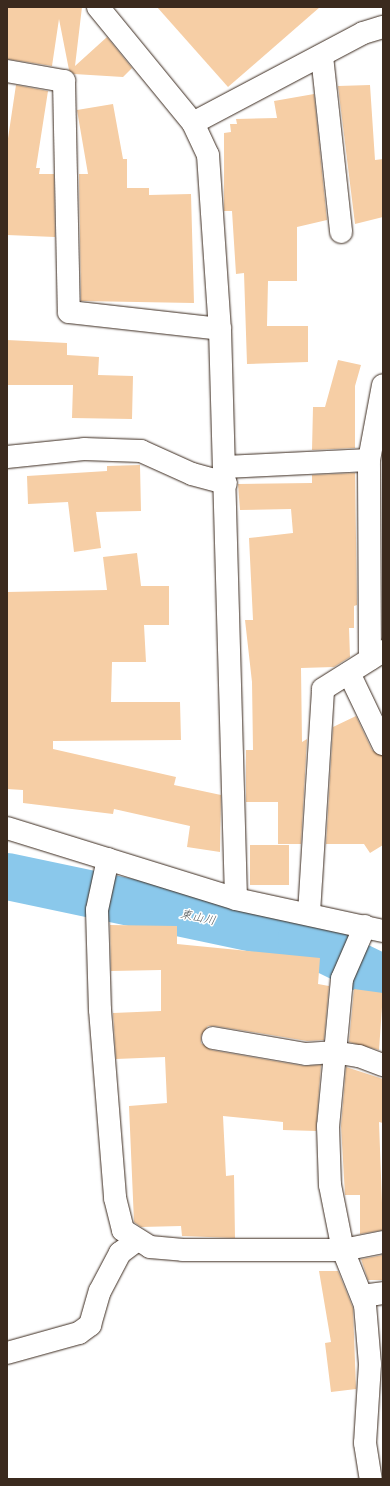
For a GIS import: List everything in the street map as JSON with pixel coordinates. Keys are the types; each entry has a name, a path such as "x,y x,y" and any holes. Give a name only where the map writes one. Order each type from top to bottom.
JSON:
{"street":[{"path":"98,7 194,123 208,155 220,329 226,475 236,899"},
{"path":"194,123 363,33 383,27"},
{"path":"322,56 341,232"},
{"path":"7,71 64,81 69,312 220,329"},
{"path":"309,914 323,689 377,655 369,460 383,385"},
{"path":"7,457 84,449 141,451 192,474 226,475 369,460"},
{"path":"349,672 383,744"},
{"path":"7,828 236,899 374,928 351,960 333,1052 334,1079 328,1126 330,1185 343,1250 373,1294 365,1442 371,1479"},
{"path":"108,859 101,884 97,910 100,1010 117,1212 123,1230 136,1241 150,1247 183,1250 343,1250 383,1242"},
{"path":"213,1038 306,1054 333,1052 383,1065"},
{"path":"7,1353 79,1333 90,1325 100,1292 120,1253 136,1241"}],"building":[{"path":"7,7 82,7 75,66 107,37 132,68 123,77 74,74 69,70 59,19 52,66 7,59"},
{"path":"157,7 320,7 228,87"},
{"path":"16,85 48,91 36,168 40,168 39,174 54,174 55,237 7,235 7,145"},
{"path":"370,85 375,160 383,159 383,217 355,224 338,86"},
{"path":"314,94 327,220 297,227 297,281 268,281 267,326 308,326 308,362 247,364 244,273 236,274 232,211 224,211 224,133 231,132 230,124 237,124 236,119 277,118 274,101"},
{"path":"113,104 123,159 127,159 127,188 149,188 149,195 191,194 194,303 81,301 79,174 88,174 77,110"},
{"path":"7,340 67,343 67,355 99,357 98,375 133,376 132,419 72,418 73,385 7,385"},
{"path":"338,360 361,365 355,386 355,448 312,450 313,407 325,407"},
{"path":"140,465 141,511 96,512 101,548 74,552 68,502 28,504 27,476 107,471 107,466"},
{"path":"355,473 357,605 354,606 354,628 349,628 350,657 334,667 301,668 302,742 307,739 301,844 278,844 278,802 246,802 246,750 253,750 252,682 245,620 253,620 249,538 293,533 291,509 240,510 238,484 312,483 312,475"},
{"path":"382,478 383,478 382,603"},
{"path":"137,553 141,586 169,586 169,625 144,625 146,662 112,662 111,702 180,702 181,740 53,741 53,749 176,777 174,785 221,795 220,852 187,847 190,826 114,809 113,814 23,803 23,790 7,789 7,592 107,590 103,557"},
{"path":"356,716 372,750 383,756 383,845 370,853 364,844 326,844 333,727"},
{"path":"250,845 289,845 289,885 250,885"},
{"path":"110,925 177,926 177,944 320,958 318,984 329,986 324,1040 307,1041 215,1026 208,1026 201,1036 201,1043 211,1050 304,1066 321,1065 316,1131 283,1130 283,1122 223,1116 226,1176 234,1175 235,1238 182,1236 181,1226 141,1227 134,1222 129,1106 167,1103 165,1057 116,1059 113,1013 161,1011 161,970 111,971"},
{"path":"354,989 383,993 379,1050 349,1042"},
{"path":"346,1067 383,1079 383,1123 379,1122 383,1230 360,1234 360,1195 345,1195 341,1126"},
{"path":"383,1255 383,1280 368,1280 361,1259"},
{"path":"319,1271 338,1271 353,1308 356,1389 331,1392 325,1343 331,1342"}],"waterway":[{"name":"東山川","path":"7,876 301,938 383,978"}]}
